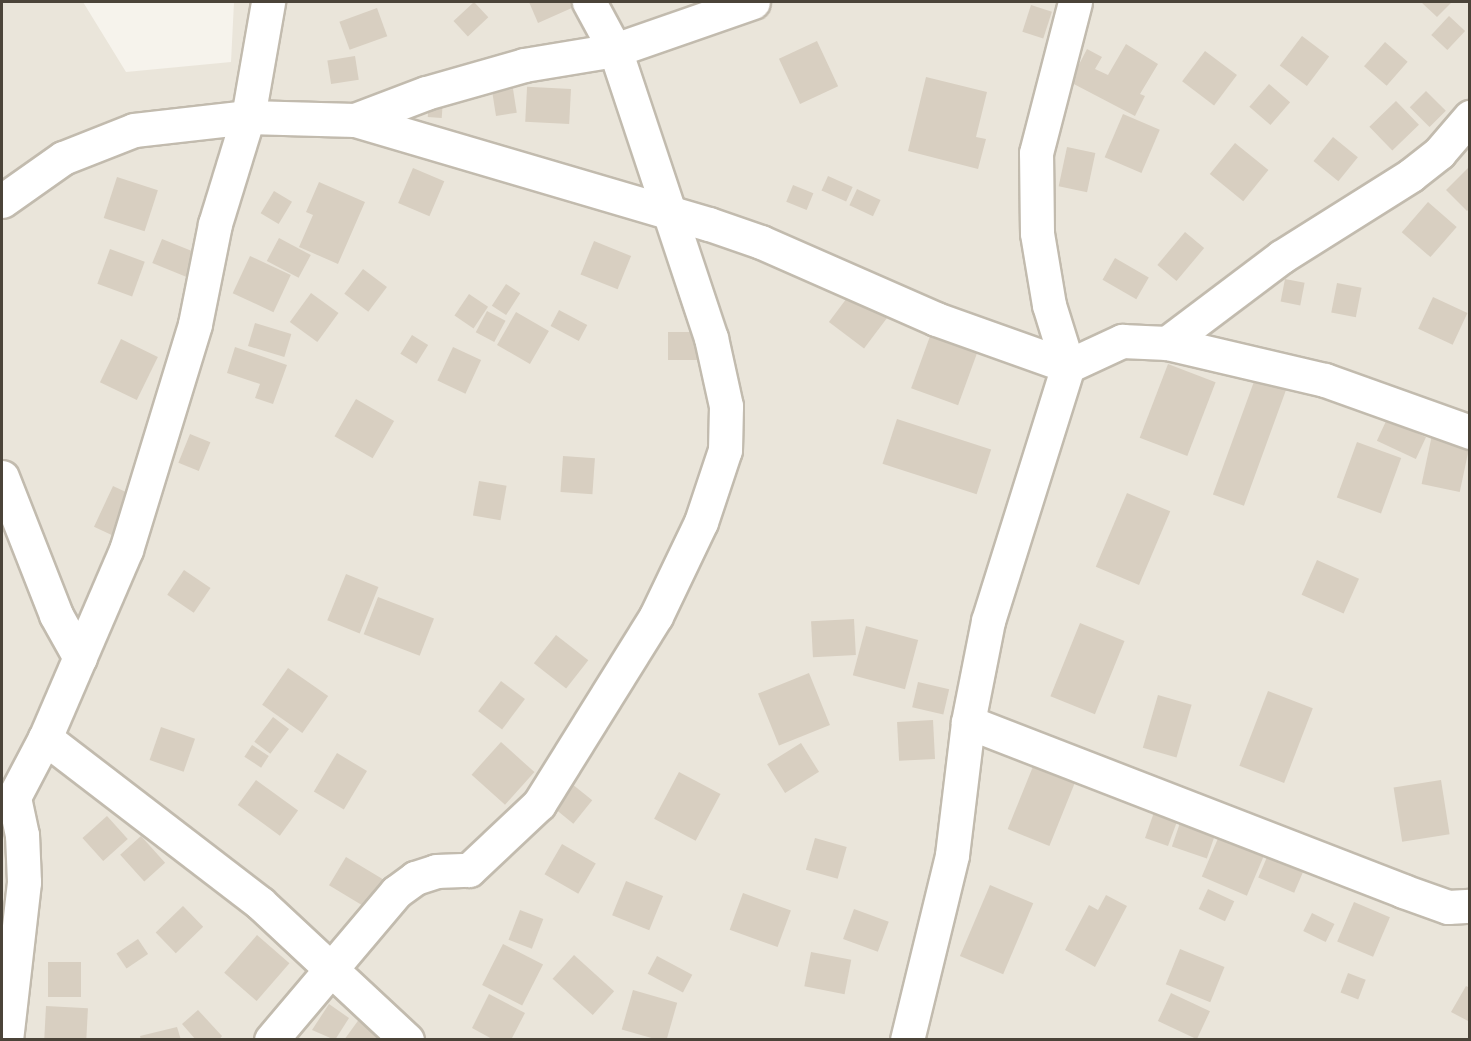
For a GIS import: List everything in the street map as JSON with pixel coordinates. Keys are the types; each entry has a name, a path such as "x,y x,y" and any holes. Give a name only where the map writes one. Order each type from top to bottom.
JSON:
{"street":[{"path":"6,1040 8,943 24,882 22,835 8,791 45,738 126,550 195,324 215,224 248,117 268,2"},
{"path":"271,1040 396,892 415,878 436,871 469,870 539,804 656,616 701,522 725,450 726,406 711,338 615,50 589,2"},
{"path":"356,120 426,93 524,65 615,50 753,2"},
{"path":"907,1040 952,855 968,722 988,621 1068,366 1049,305 1037,233 1036,153 1075,2"},
{"path":"2,201 63,158 134,130 248,117 356,120 761,242 936,319 1068,366 1122,341 1167,343 1325,380 1470,432"},
{"path":"1167,343 1281,257 1411,175 1438,153 1470,117"},
{"path":"2,477 56,615 80,658"},
{"path":"968,722 1403,891 1448,907 1470,906"},
{"path":"45,738 260,903 407,1040"}],"shaded area":[{"path":"2,2 83,2 126,72 231,62 234,2 1469,2 1469,1039 2,1040"}],"building":[{"path":"474,2 488,17 468,36 454,21"},
{"path":"529,2 571,2 574,7 538,23"},
{"path":"1421,2 1452,2 1437,17"},
{"path":"1031,5 1052,12 1043,38 1022,32"},
{"path":"377,8 387,36 350,50 339,22"},
{"path":"1449,16 1465,31 1447,50 1431,35"},
{"path":"1302,36 1329,56 1307,86 1280,66"},
{"path":"817,41 838,86 800,104 779,59"},
{"path":"1385,42 1408,62 1387,86 1364,66"},
{"path":"1126,44 1158,64 1140,94 1145,96 1135,116 1070,82 1087,49 1102,57 1095,69 1108,75"},
{"path":"1205,51 1237,75 1214,105 1182,81"},
{"path":"355,56 359,80 331,84 327,60"},
{"path":"926,77 987,92 976,137 986,139 978,169 908,151"},
{"path":"1269,84 1290,102 1270,125 1249,107"},
{"path":"527,87 571,89 569,124 525,122"},
{"path":"513,89 517,113 496,116 492,92"},
{"path":"1426,91 1446,111 1430,127 1410,107"},
{"path":"429,99 443,100 442,118 428,117"},
{"path":"1396,101 1419,125 1392,150 1369,127"},
{"path":"1123,114 1160,130 1141,173 1105,157"},
{"path":"1333,137 1358,157 1338,181 1313,161"},
{"path":"1235,143 1268,170 1243,201 1210,174"},
{"path":"1067,147 1095,153 1087,192 1059,186"},
{"path":"1470,166 1470,208 1467,211 1446,190"},
{"path":"413,168 444,181 429,216 398,203"},
{"path":"828,176 853,187 846,202 821,191"},
{"path":"117,177 158,190 145,231 104,218"},
{"path":"319,182 365,202 338,264 299,247 313,215 306,212"},
{"path":"793,185 813,193 807,210 786,202"},
{"path":"857,189 881,200 873,216 849,205"},
{"path":"274,191 292,202 279,224 261,213"},
{"path":"1428,202 1457,227 1430,257 1402,232"},
{"path":"1185,232 1204,248 1177,281 1157,265"},
{"path":"279,238 311,255 299,278 267,261"},
{"path":"162,239 204,256 194,280 152,263"},
{"path":"594,241 631,256 618,289 581,274"},
{"path":"110,249 145,262 132,296 97,284"},
{"path":"250,256 291,275 273,312 233,293"},
{"path":"1115,258 1149,278 1136,299 1102,280"},
{"path":"363,269 387,287 368,312 344,294"},
{"path":"1285,279 1305,283 1300,305 1281,302"},
{"path":"1337,283 1362,288 1356,317 1331,312"},
{"path":"506,284 520,293 506,315 492,306"},
{"path":"856,286 891,312 864,348 829,322"},
{"path":"311,293 339,313 317,342 290,322"},
{"path":"469,294 488,307 474,328 454,316"},
{"path":"1433,297 1467,313 1453,345 1418,329"},
{"path":"559,310 587,325 579,341 551,326"},
{"path":"487,311 506,321 494,342 476,332"},
{"path":"516,312 549,331 530,364 497,345"},
{"path":"255,323 291,334 284,357 248,346"},
{"path":"933,328 980,345 958,405 911,388"},
{"path":"668,332 703,332 703,360 668,360"},
{"path":"412,335 428,345 416,364 400,354"},
{"path":"121,339 158,357 137,400 100,382"},
{"path":"235,347 287,365 273,404 255,398 260,384 227,373"},
{"path":"453,347 481,360 465,394 437,381"},
{"path":"1168,364 1216,382 1187,456 1140,438"},
{"path":"1256,376 1287,387 1244,506 1213,494"},
{"path":"356,399 394,421 373,458 334,436"},
{"path":"897,419 991,450 977,494 882,464"},
{"path":"1387,419 1426,437 1416,459 1377,441"},
{"path":"190,434 210,442 199,471 178,463"},
{"path":"1432,435 1470,443 1460,492 1422,484"},
{"path":"1357,442 1401,458 1381,514 1337,497"},
{"path":"563,456 595,458 592,494 560,492"},
{"path":"479,481 507,486 500,520 473,515"},
{"path":"113,486 137,497 118,538 94,527"},
{"path":"1127,493 1170,511 1139,585 1096,567"},
{"path":"1317,560 1359,579 1344,613 1302,595"},
{"path":"184,570 211,588 194,613 167,595"},
{"path":"346,574 378,587 360,633 327,620"},
{"path":"378,597 434,619 420,656 364,634"},
{"path":"854,619 856,655 813,657 811,621"},
{"path":"1080,623 1125,641 1095,714 1050,696"},
{"path":"866,626 918,640 905,689 853,675"},
{"path":"556,635 588,660 566,689 534,663"},
{"path":"288,668 328,696 302,733 262,705"},
{"path":"809,673 830,725 779,746 758,694"},
{"path":"501,681 525,699 502,729 478,711"},
{"path":"918,682 949,689 943,715 912,707"},
{"path":"1268,691 1313,708 1284,783 1239,766"},
{"path":"1158,695 1192,705 1176,758 1143,748"},
{"path":"273,717 289,729 270,754 254,742"},
{"path":"933,720 935,759 899,761 897,722"},
{"path":"161,727 195,739 184,772 150,760"},
{"path":"501,742 534,772 505,805 472,775"},
{"path":"801,743 819,772 785,793 767,764"},
{"path":"252,745 269,756 261,768 244,757"},
{"path":"337,753 367,771 344,810 314,792"},
{"path":"1038,754 1080,771 1049,846 1008,829"},
{"path":"679,772 720,794 696,841 654,819"},
{"path":"256,780 298,811 280,836 238,805"},
{"path":"1441,780 1450,834 1402,842 1394,788"},
{"path":"572,784 592,800 573,824 553,807"},
{"path":"1159,798 1178,819 1168,846 1145,838"},
{"path":"107,816 128,839 103,861 82,838"},
{"path":"1181,820 1216,832 1207,859 1172,846"},
{"path":"141,836 165,863 144,881 120,855"},
{"path":"1219,836 1264,855 1247,896 1202,877"},
{"path":"815,838 847,847 838,879 806,870"},
{"path":"562,844 596,863 578,894 544,874"},
{"path":"1270,850 1306,865 1294,893 1258,878"},
{"path":"346,857 385,880 368,908 329,885"},
{"path":"626,881 663,896 649,930 612,915"},
{"path":"990,885 1033,903 1003,974 960,956"},
{"path":"1208,889 1234,901 1225,921 1199,909"},
{"path":"743,893 791,910 778,947 730,930"},
{"path":"1106,895 1127,906 1095,967 1065,950 1089,905 1098,910"},
{"path":"1354,902 1390,917 1373,957 1337,942"},
{"path":"183,906 203,927 176,953 156,932"},
{"path":"854,909 889,922 878,952 843,939"},
{"path":"520,910 543,919 532,949 509,940"},
{"path":"1312,913 1334,924 1326,942 1303,931"},
{"path":"257,935 289,963 257,1001 224,973"},
{"path":"138,939 148,954 127,968 116,954"},
{"path":"503,944 543,964 522,1005 482,985"},
{"path":"1180,949 1225,967 1210,1002 1166,984"},
{"path":"811,952 851,960 845,994 804,986"},
{"path":"574,955 614,991 593,1015 553,979"},
{"path":"657,956 692,975 683,992 648,974"},
{"path":"48,962 81,962 81,997 48,997"},
{"path":"1348,973 1366,980 1358,999 1340,993"},
{"path":"1466,986 1470,988 1470,1022 1451,1012"},
{"path":"633,990 677,1003 667,1040 659,1040 622,1029"},
{"path":"1171,993 1210,1011 1197,1039 1158,1021"},
{"path":"489,994 525,1013 511,1040 494,1040 472,1028"},
{"path":"329,1004 349,1018 335,1040 312,1030"},
{"path":"46,1006 88,1008 86,1040 44,1040"},
{"path":"198,1010 222,1036 219,1040 196,1040 182,1024"},
{"path":"360,1018 388,1040 344,1040"},
{"path":"177,1027 181,1040 141,1040 140,1036"}]}
